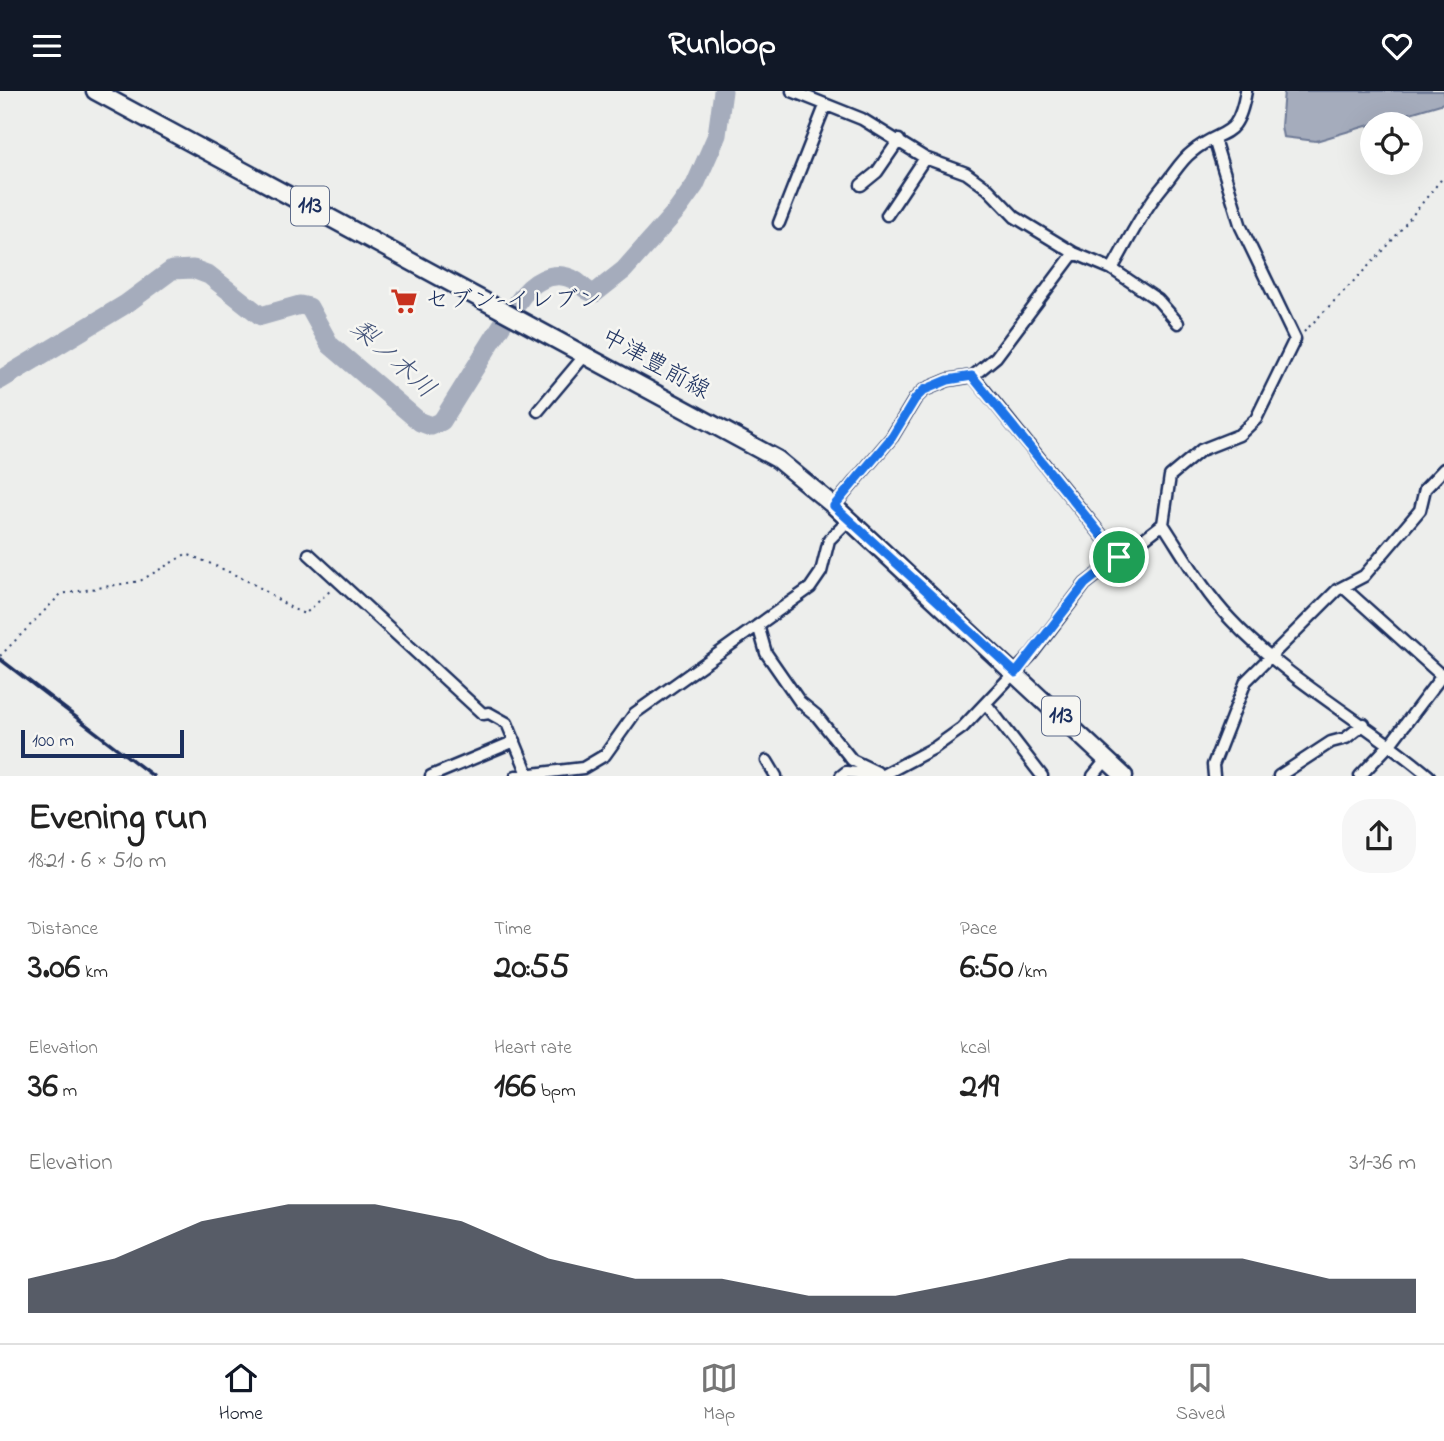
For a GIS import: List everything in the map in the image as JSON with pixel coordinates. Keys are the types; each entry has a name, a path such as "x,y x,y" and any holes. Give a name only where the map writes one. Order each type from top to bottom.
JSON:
{"main road":[{"name":"中津豊前線","path":"96,91 777,459 834,506 1124,776"}],"street":[{"path":"792,91 862,119 899,139 925,158 965,173 988,189 1015,217 1074,253 1112,268 1145,294 1158,300 1178,323"},
{"path":"1112,268 1161,188 1192,152 1214,139 1223,137 1237,121 1246,91"},
{"path":"779,223 825,106"},
{"path":"861,185 877,172 899,139"},
{"path":"1214,139 1241,227 1295,339 1256,419 1239,435 1201,450 1170,475 1163,523 1213,601 1232,622 1272,657 1391,743 1430,776"},
{"path":"887,215 925,158"},
{"path":"834,506 892,437 915,399 924,390 948,380 972,376 1009,342 1074,253"},
{"path":"538,411 586,354"},
{"path":"972,376 1119,557"},
{"path":"1214,776 1213,765 1246,681 1343,587 1364,576 1420,510 1426,489 1444,469"},
{"path":"516,776 585,772 605,755 635,713 810,587 821,572 829,540 849,520"},
{"path":"841,776 846,772 884,776 934,748 987,705 1016,673 1085,584 1163,523"},
{"path":"309,554 483,714 489,713 507,723 528,774"},
{"path":"1343,587 1443,674 1391,743 1360,776"},
{"path":"758,625 766,653 800,702 816,715 852,760 884,776"},
{"path":"987,705 1042,776"},
{"path":"1279,776 1331,742 1346,738 1364,724"},
{"path":"431,776 515,741"},
{"path":"1093,776 1106,760"},
{"path":"767,761 776,776"}],"path":[{"path":"1295,339 1330,309 1386,248 1444,176"},
{"path":"0,656 61,594 140,581 186,554 229,572 261,589 276,601 305,614 340,582"}],"water":[{"path":"1284,91 1444,91 1444,103 1414,112 1360,112 1360,128 1316,141 1283,137 1281,126"}],"waterway":[{"name":"梨ノ木川","path":"518,302 536,283 551,276 567,277 595,293 624,270 678,209 695,185 717,135 723,91"},
{"name":"梨ノ木川","path":"0,380 126,304 172,270 193,269 209,275 261,316 300,305 309,307 330,345 420,422 431,426 442,421 505,320"}],"railway":[{"path":"0,659 153,776"}],"place":[{"name":"セブン-イレブン","path":"404,301"}],"route":[{"path":"972,376 1119,557 1085,584 1016,673 834,506 892,437 915,399 924,390 948,380 972,376"}]}
